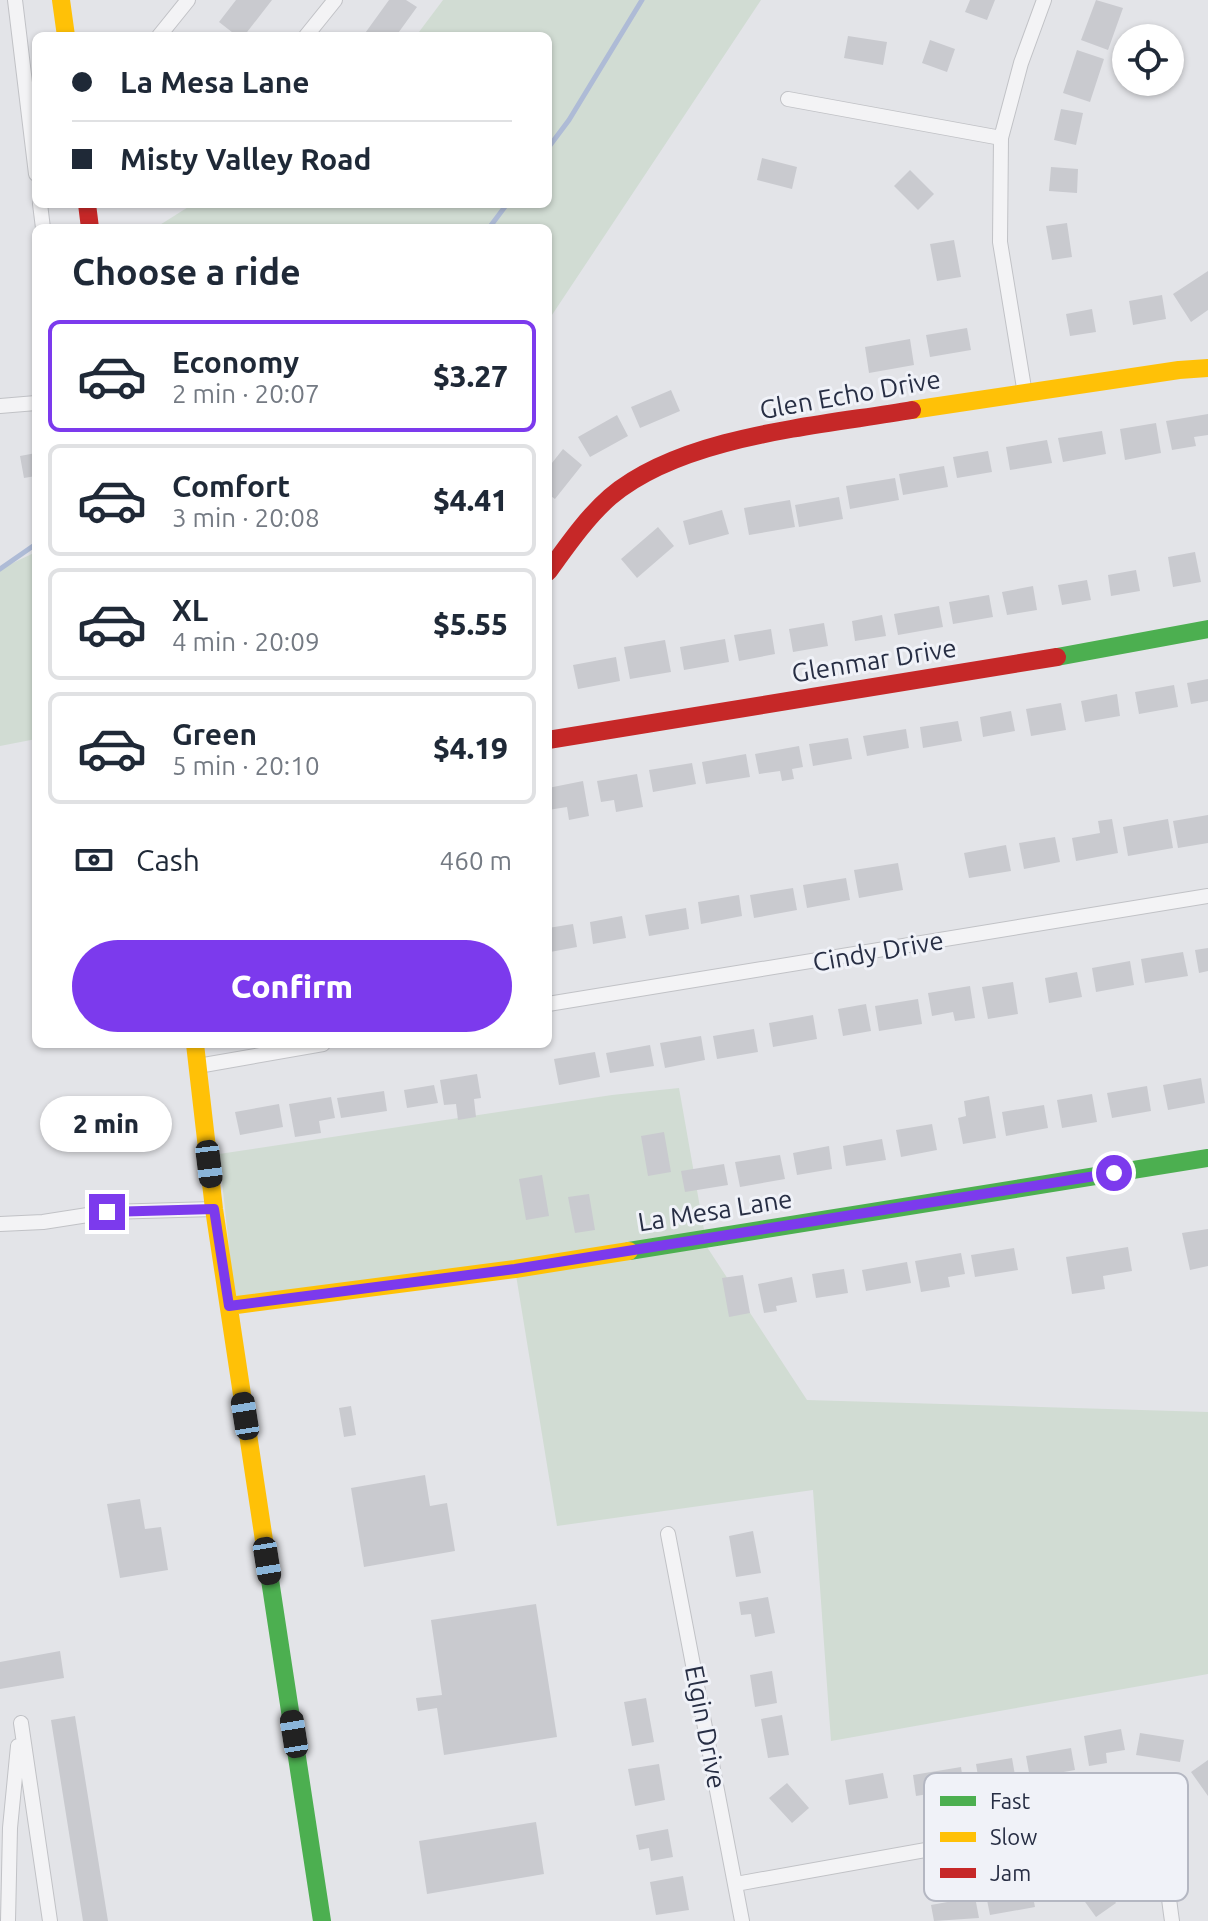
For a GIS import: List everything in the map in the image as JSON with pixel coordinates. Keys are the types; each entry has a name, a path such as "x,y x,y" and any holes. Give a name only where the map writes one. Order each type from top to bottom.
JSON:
{"street":[{"path":"15,0 32,141"},
{"path":"61,0 65,32"},
{"path":"162,32 188,0"},
{"path":"309,32 335,0"},
{"path":"1025,394 1000,242 1001,138 1021,63 1044,0"},
{"path":"788,99 1001,138"},
{"name":"Glen Echo Drive","path":"552,567 581,528 610,497 641,476 702,449 967,401 1208,368"},
{"path":"0,406 32,403"},
{"name":"Glenmar Drive","path":"552,739 1208,629"},
{"name":"Cindy Drive","path":"552,1003 1208,896"},
{"path":"196,1048 214,1209 322,1921"},
{"path":"198,1066 300,1048"},
{"name":"La Mesa Lane","path":"229,1306 515,1269 1208,1158"},
{"path":"0,1224 43,1222 107,1212 214,1209"},
{"name":"Elgin Drive","path":"668,1534 742,1921"},
{"path":"8,1921 10,1828 21,1723 50,1921"},
{"path":"736,1884 924,1850"},
{"path":"1168,1901 1172,1921"}],"shaded area":[{"path":"443,0 761,0 552,315 552,224 161,224 187,208 552,208 552,32 419,32"},
{"path":"32,554 32,740 0,746 0,569"},
{"path":"679,1088 707,1247 807,1400 1208,1412 1208,1674 831,1741 813,1490 557,1526 515,1269 235,1302 219,1154 612,1095"}],"building":[{"path":"236,0 272,0 247,32 232,32 219,22"},
{"path":"389,0 406,0 417,7 399,32 366,32"},
{"path":"970,0 995,0 987,20 965,12"},
{"path":"1096,0 1123,8 1117,24 1112,24 1108,50 1081,40"},
{"path":"848,36 887,42 883,65 844,58"},
{"path":"930,40 955,49 947,72 922,63"},
{"path":"1077,50 1104,59 1090,102 1063,93"},
{"path":"1061,109 1083,113 1076,145 1054,140"},
{"path":"762,158 797,167 792,189 757,180"},
{"path":"1051,167 1078,169 1077,193 1049,191"},
{"path":"910,170 934,194 918,210 894,186"},
{"path":"1067,223 1072,257 1052,260 1046,226"},
{"path":"954,240 961,277 937,281 930,244"},
{"path":"1208,271 1208,310 1191,322 1173,294"},
{"path":"1162,295 1166,319 1133,325 1129,301"},
{"path":"1092,309 1096,332 1070,336 1066,314"},
{"path":"967,328 971,350 930,357 926,335"},
{"path":"910,339 914,365 869,373 865,347"},
{"path":"671,390 680,411 640,428 631,407"},
{"path":"1208,414 1208,435 1194,437 1196,446 1172,450 1166,421"},
{"path":"617,415 628,436 590,457 578,437"},
{"path":"1156,423 1161,453 1125,460 1120,429"},
{"path":"1102,431 1106,454 1063,462 1058,438"},
{"path":"1047,440 1052,463 1010,470 1006,447"},
{"path":"563,449 582,465 555,499 552,497 552,463"},
{"path":"988,451 992,472 957,478 953,457"},
{"path":"32,454 32,477 24,478 20,456"},
{"path":"944,466 948,487 903,495 899,474"},
{"path":"895,478 899,500 850,509 846,486"},
{"path":"839,497 843,519 799,527 795,505"},
{"path":"790,500 795,527 749,535 744,508"},
{"path":"722,510 729,534 689,545 683,521"},
{"path":"658,527 674,546 637,578 621,559"},
{"path":"1195,552 1201,582 1173,587 1168,557"},
{"path":"1136,570 1140,591 1111,596 1108,575"},
{"path":"1087,580 1091,600 1062,605 1058,585"},
{"path":"1033,586 1037,610 1007,615 1002,592"},
{"path":"989,595 993,617 953,624 949,602"},
{"path":"939,606 943,627 898,635 894,614"},
{"path":"882,615 886,636 855,641 852,621"},
{"path":"824,623 828,646 793,652 789,629"},
{"path":"771,629 775,654 739,661 734,635"},
{"path":"725,639 729,662 684,670 680,647"},
{"path":"665,640 671,672 630,679 624,647"},
{"path":"616,657 620,681 578,689 573,665"},
{"path":"1208,679 1208,701 1191,704 1187,683"},
{"path":"1174,685 1178,707 1139,714 1135,692"},
{"path":"1117,694 1120,716 1085,722 1081,701"},
{"path":"1061,703 1066,730 1031,736 1026,709"},
{"path":"1011,711 1015,731 983,737 980,717"},
{"path":"958,721 962,741 923,748 920,727"},
{"path":"906,729 909,748 867,756 863,736"},
{"path":"848,738 852,759 813,766 809,744"},
{"path":"799,746 803,767 792,769 794,779 782,781 780,771 759,774 755,754"},
{"path":"746,754 750,777 706,784 702,762"},
{"path":"692,763 696,784 653,792 649,770"},
{"path":"637,774 643,807 616,812 614,800 601,802 597,781"},
{"path":"583,781 589,816 569,820 567,807 552,809 552,787"},
{"path":"1208,815 1208,843 1178,848 1173,821"},
{"path":"1112,819 1118,853 1076,861 1072,838 1100,833 1098,821"},
{"path":"1168,819 1173,848 1128,856 1123,827"},
{"path":"1055,837 1060,862 1024,869 1019,843"},
{"path":"1006,845 1011,871 969,878 964,853"},
{"path":"898,863 903,890 859,898 854,870"},
{"path":"846,878 850,900 807,908 803,885"},
{"path":"793,888 797,910 754,918 750,895"},
{"path":"739,895 742,916 701,924 698,902"},
{"path":"686,908 689,929 649,936 645,915"},
{"path":"622,916 626,938 593,944 590,922"},
{"path":"573,924 577,947 552,952 552,927"},
{"path":"1208,948 1208,971 1199,973 1195,950"},
{"path":"1183,952 1188,976 1145,983 1141,959"},
{"path":"1130,961 1134,985 1096,992 1092,968"},
{"path":"1077,972 1082,997 1049,1003 1045,978"},
{"path":"1013,982 1018,1014 988,1019 982,987"},
{"path":"970,986 975,1018 955,1021 953,1012 932,1016 928,993"},
{"path":"918,999 922,1024 879,1031 875,1006"},
{"path":"866,1004 871,1031 843,1036 838,1009"},
{"path":"813,1015 817,1039 773,1047 769,1023"},
{"path":"754,1029 758,1052 717,1059 713,1036"},
{"path":"701,1036 705,1060 665,1068 660,1043"},
{"path":"650,1045 654,1066 610,1073 606,1053"},
{"path":"595,1052 600,1077 559,1085 554,1059"},
{"path":"477,1074 481,1098 474,1099 476,1117 458,1120 456,1104 444,1105 440,1080"},
{"path":"1201,1078 1205,1103 1168,1110 1163,1085"},
{"path":"434,1085 438,1103 407,1108 404,1090"},
{"path":"1147,1086 1151,1111 1112,1118 1107,1093"},
{"path":"384,1091 387,1111 341,1118 337,1098"},
{"path":"1092,1094 1097,1122 1062,1128 1057,1100"},
{"path":"989,1096 996,1138 963,1144 958,1118 966,1116 964,1101"},
{"path":"331,1097 335,1118 319,1121 321,1133 295,1137 289,1104"},
{"path":"279,1104 283,1127 240,1135 235,1112"},
{"path":"1044,1105 1048,1128 1006,1136 1002,1112"},
{"path":"932,1124 937,1150 901,1157 896,1130"},
{"path":"664,1132 671,1172 648,1176 641,1136"},
{"path":"882,1139 886,1160 846,1166 843,1146"},
{"path":"829,1146 832,1169 797,1175 793,1153"},
{"path":"780,1155 785,1179 740,1187 735,1162"},
{"path":"724,1164 728,1185 685,1192 681,1171"},
{"path":"542,1175 549,1216 526,1220 519,1179"},
{"path":"589,1194 595,1230 575,1233 568,1197"},
{"path":"1208,1229 1208,1266 1190,1270 1182,1233"},
{"path":"1128,1247 1132,1271 1103,1276 1105,1289 1072,1294 1066,1257"},
{"path":"1014,1248 1018,1270 975,1277 971,1255"},
{"path":"961,1253 965,1274 948,1277 950,1287 921,1292 915,1261"},
{"path":"907,1262 911,1283 866,1291 862,1270"},
{"path":"844,1269 848,1293 816,1298 812,1274"},
{"path":"743,1275 750,1313 729,1317 722,1278"},
{"path":"792,1277 797,1302 776,1306 777,1311 764,1313 758,1284"},
{"path":"351,1406 356,1435 344,1437 339,1408"},
{"path":"425,1475 430,1506 447,1503 455,1551 364,1567 351,1488"},
{"path":"140,1499 145,1529 161,1527 168,1570 120,1578 107,1504"},
{"path":"753,1531 761,1573 736,1577 729,1536"},
{"path":"768,1597 775,1633 755,1637 751,1614 741,1615 739,1602"},
{"path":"536,1604 557,1737 444,1755 437,1708 418,1711 416,1698 442,1695 431,1620"},
{"path":"60,1651 64,1678 0,1689 0,1662"},
{"path":"772,1671 777,1703 755,1707 750,1675"},
{"path":"646,1698 654,1742 632,1746 624,1702"},
{"path":"782,1715 789,1755 768,1758 761,1719"},
{"path":"75,1716 108,1921 83,1921 51,1720"},
{"path":"1121,1729 1125,1750 1106,1753 1107,1763 1089,1766 1084,1736"},
{"path":"1140,1733 1184,1740 1180,1762 1136,1755"},
{"path":"1071,1748 1075,1770 1029,1773 1026,1756"},
{"path":"1012,1758 1015,1773 978,1773 976,1764"},
{"path":"1208,1760 1208,1796 1191,1772"},
{"path":"659,1764 665,1800 635,1806 628,1769"},
{"path":"961,1767 962,1773 925,1773"},
{"path":"883,1773 888,1798 849,1805 845,1780"},
{"path":"924,1773 924,1795 916,1796 913,1775"},
{"path":"787,1783 809,1808 792,1823 769,1798"},
{"path":"536,1822 544,1874 427,1894 419,1841"},
{"path":"668,1829 673,1857 651,1861 649,1848 639,1850 636,1835"},
{"path":"683,1876 689,1910 656,1915 650,1882"},
{"path":"976,1901 979,1918 934,1921 931,1905"},
{"path":"987,1901 1034,1901 1035,1907 990,1915"},
{"path":"1084,1901 1115,1901 1116,1903 1096,1917"}],"waterway":[{"path":"552,143 642,0"},
{"path":"492,224 504,208"},
{"path":"0,569 32,547"}],"traffic: fast":[{"path":"1057,657 1208,629"},
{"path":"629,1251 1208,1158"},
{"path":"265,1547 322,1921"}],"traffic: slow":[{"path":"61,0 65,32"},
{"path":"912,410 1208,368"},
{"path":"195,1048 214,1209 265,1547"},
{"path":"229,1306 629,1251"}],"traffic: jam":[{"path":"88,208 90,224"},
{"path":"552,567 585,523 610,497 640,476 675,460 754,436 912,410"},
{"path":"552,739 1057,657"}],"route":[{"path":"107,1212 214,1209 229,1306 515,1269 1114,1173"}]}
